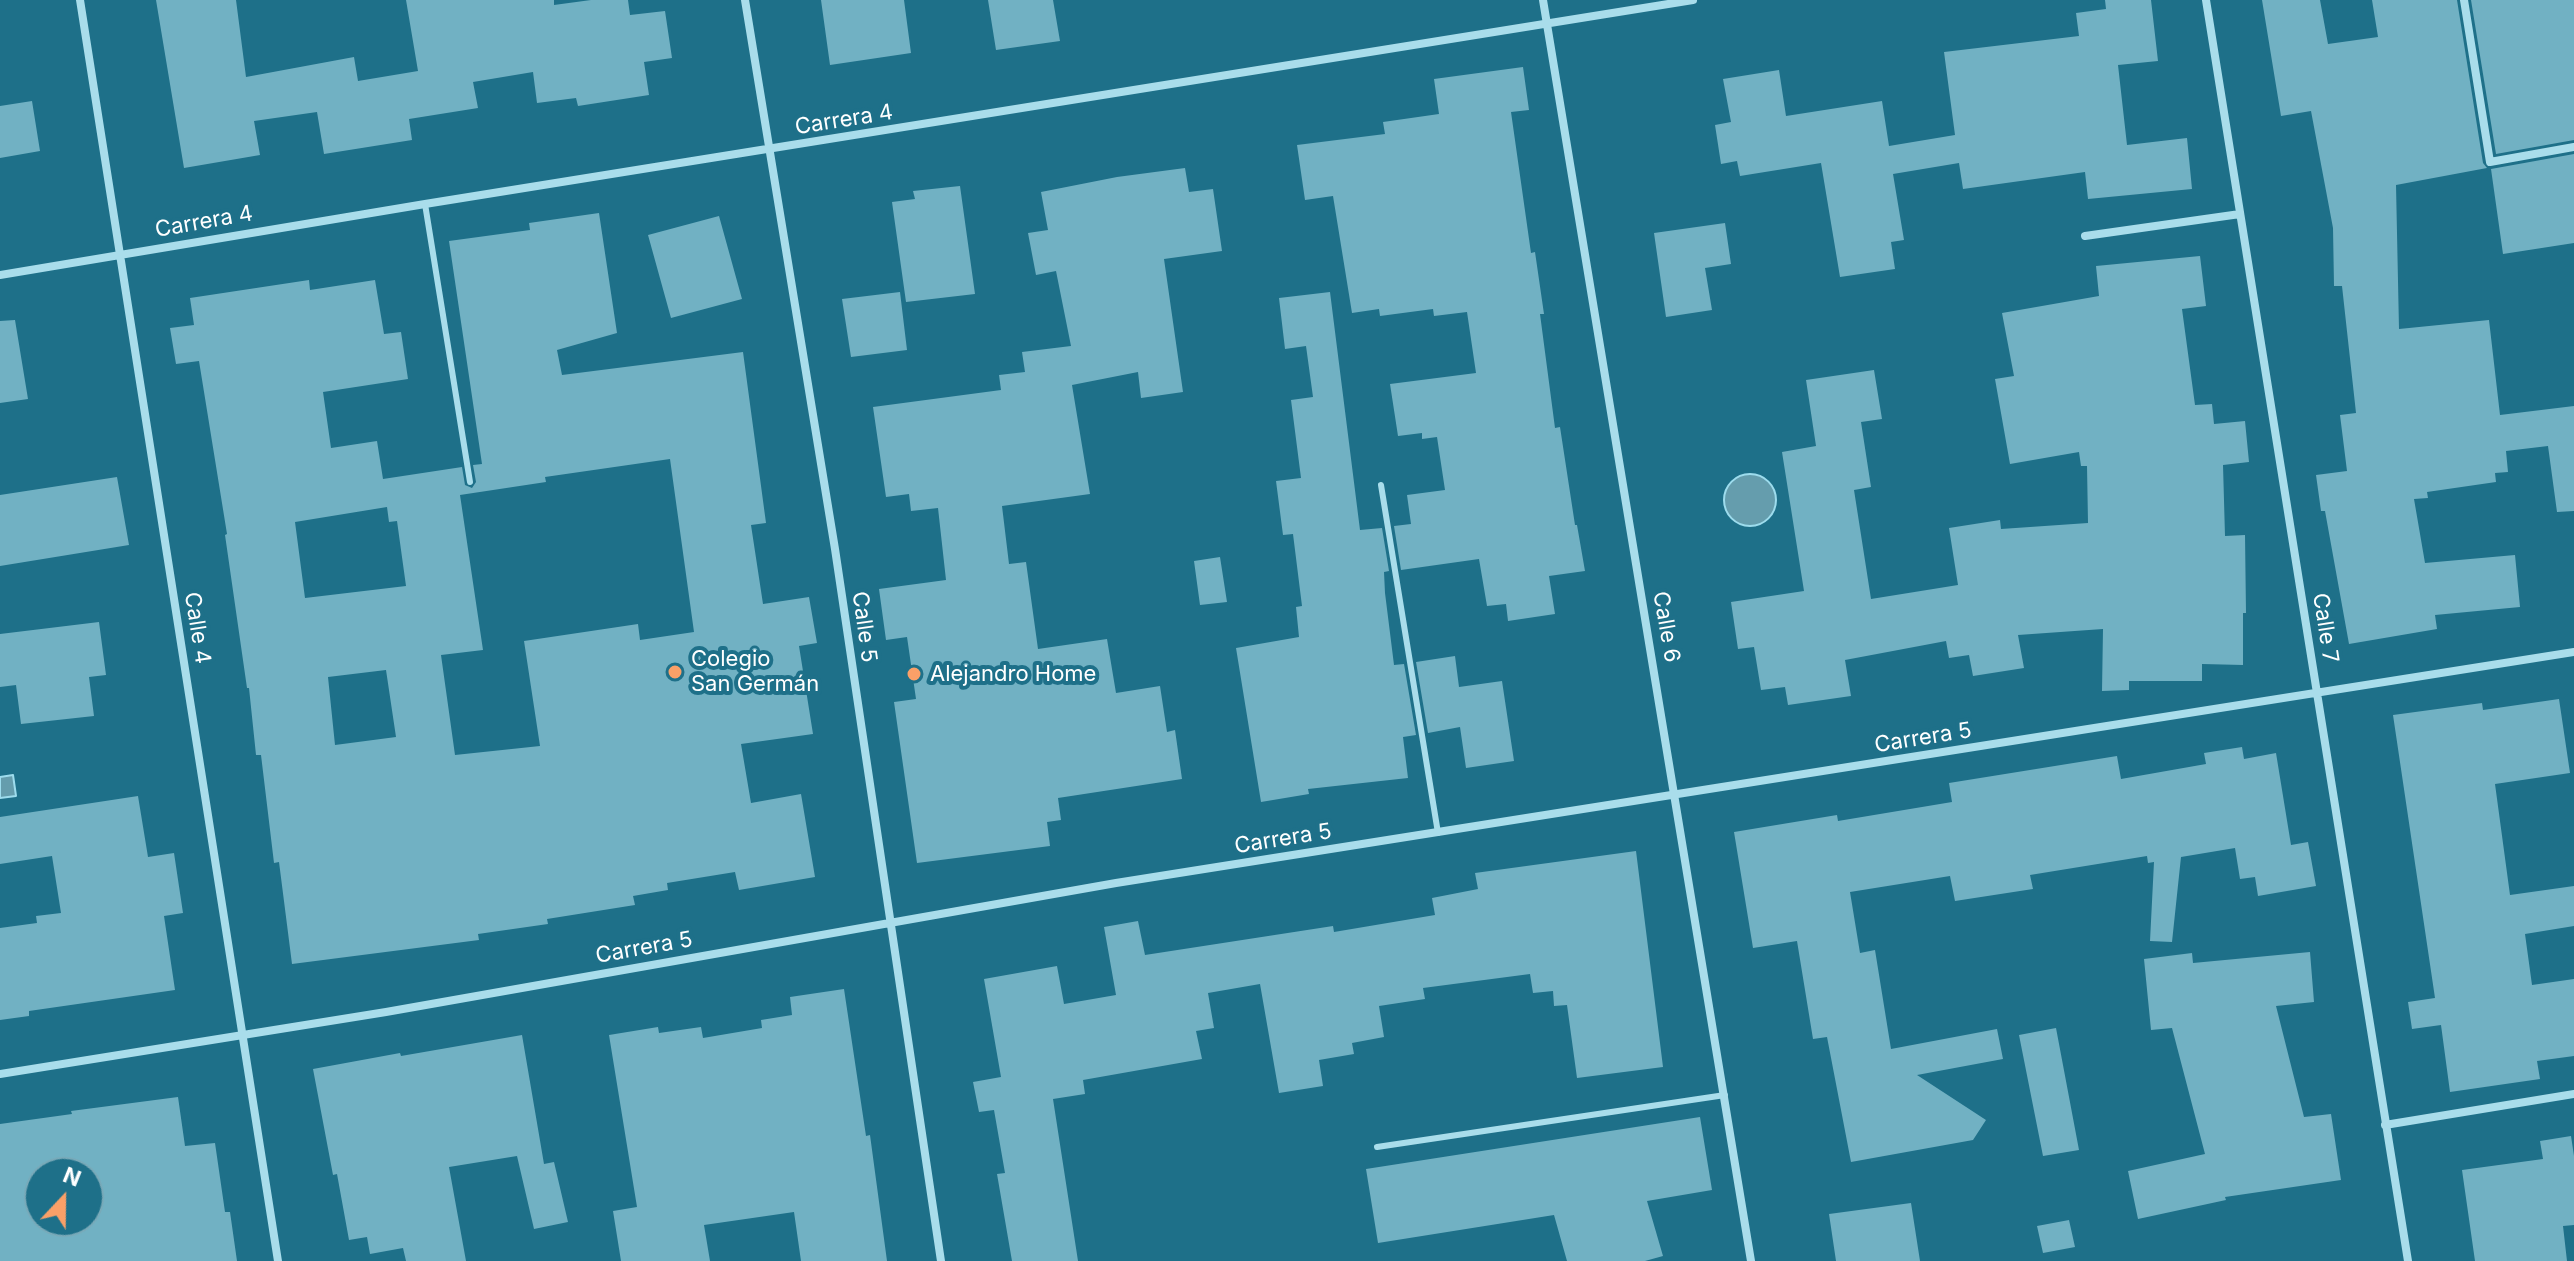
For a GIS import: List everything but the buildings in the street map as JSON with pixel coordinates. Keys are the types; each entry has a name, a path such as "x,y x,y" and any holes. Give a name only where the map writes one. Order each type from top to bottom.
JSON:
{"street":[{"name":"Calle 4","path":"80,0 278,1261"},
{"name":"Calle 5","path":"745,0 835,549 941,1261"},
{"name":"Calle 6","path":"1543,0 1751,1261"},
{"name":"Carrera 4","path":"0,275 1693,0"},
{"name":"Calle 7","path":"2206,0 2408,1261"},
{"path":"2464,0 2490,162 2574,147"},
{"path":"2085,236 2240,214"},
{"name":"Carrera 5","path":"0,1074 243,1035 1116,883 2574,652"},
{"path":"2385,1125 2574,1094"}],"lane":[{"path":"425,204 470,482"},
{"path":"1381,485 1438,833"},
{"path":"1377,1147 1725,1095"}],"water":[{"path":"1750,474 1768,482 1776,500 1768,518 1750,526 1732,518 1724,500 1732,482"},
{"path":"13,775 16,796 0,798 0,777"}],"place":[{"name":"Colegio San Germán","path":"675,672"},
{"name":"Alejandro Home","path":"914,674"}]}
